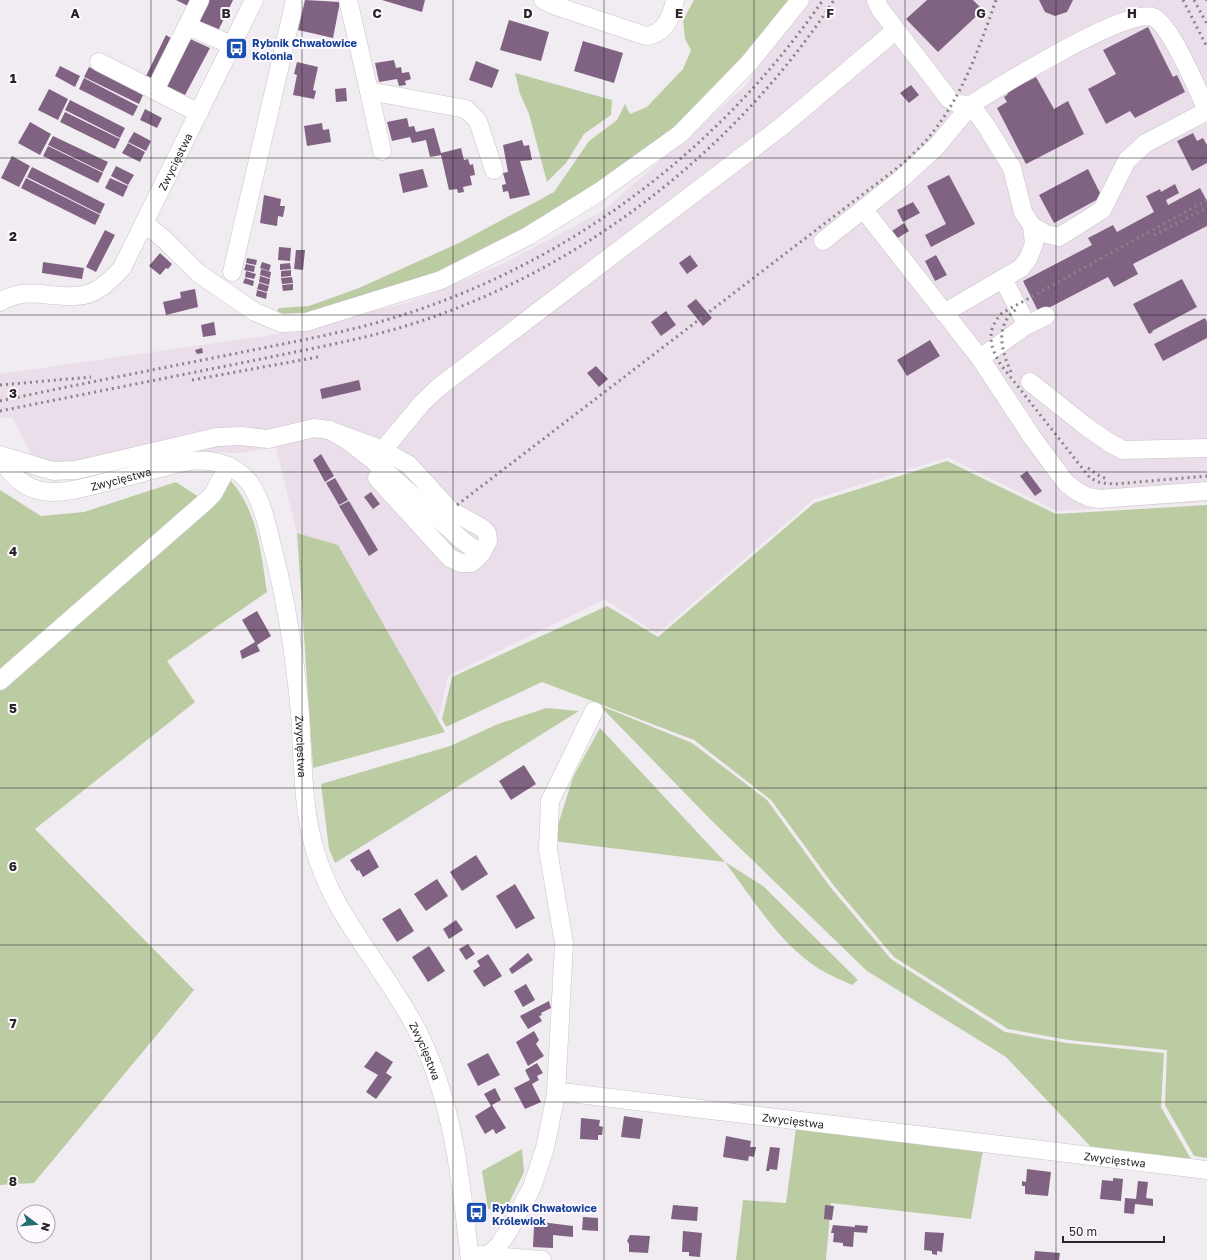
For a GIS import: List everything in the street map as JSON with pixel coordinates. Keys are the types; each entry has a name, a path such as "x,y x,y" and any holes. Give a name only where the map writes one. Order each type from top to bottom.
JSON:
{"street":[{"path":"155,90 200,0"},
{"name":"Zwycięstwa","path":"0,302 14,295 27,293 77,296 101,288 122,268 254,0"},
{"path":"232,272 295,0"},
{"path":"348,0 382,152"},
{"path":"543,0 556,6 646,36 658,33 671,17 675,0"},
{"path":"144,223 165,240 198,273 255,312 281,323 306,322 441,280 528,236 599,192 680,134 749,63 800,0"},
{"path":"876,0 880,9 950,99 958,104 972,105"},
{"path":"823,241 864,210 935,148 972,105 1053,55 1141,15 1152,16 1161,23 1180,54 1207,111 1146,143 1127,160 1102,210 1059,237 1021,268 944,313"},
{"path":"187,26 232,45"},
{"path":"383,450 422,403 439,388 781,126 896,30"},
{"path":"99,62 199,113"},
{"path":"369,91 466,109 480,126 494,170"},
{"path":"972,105 987,126 1012,168 1024,212 1032,226 1034,244 1028,259 1021,268"},
{"path":"864,210 980,358 1032,437 1066,483 1088,497 1114,499 1207,491"},
{"path":"1032,226 1046,234 1059,237"},
{"path":"1003,279 1027,325"},
{"path":"980,358 1027,325 1046,316"},
{"path":"1030,382 1088,428 1123,450 1207,448"},
{"path":"0,455 53,471 76,470 217,437 241,436 268,439 290,433 314,428 329,430 383,450 409,466 450,510 482,528 487,533 488,541 481,554 470,563 461,563 450,558 384,486 344,446 330,438 318,434 290,433"},
{"path":"329,430 347,440 374,461 463,541 481,554"},
{"name":"Zwycięstwa","path":"0,455 7,468 18,480 35,489 54,493 72,490 193,460 208,460 228,466 244,477 254,490 266,522 292,635 306,807 312,841 319,865 330,892 344,918 394,990 411,1019 434,1070 443,1096 456,1145 470,1258 489,1255 499,1258 542,1260"},
{"path":"0,681 206,501 213,494 228,466"},
{"path":"489,1255 499,1245 509,1230 534,1182 545,1148 556,1094 564,943 548,850 550,801 594,711"},
{"name":"Zwycięstwa","path":"556,1094 570,1093 1207,1170"}],"shaded area":[{"path":"806,0 1207,0 1207,502 1057,511 948,457 814,499 657,634 605,599 448,676 438,721 338,545 297,533 276,447 242,453 205,452 167,457 97,476 37,466 12,417 0,418 0,374 272,335 411,302 505,263 603,211 745,86"}],"green space":[{"path":"694,0 791,0 756,47 673,132 569,205 454,267 312,321 276,313 279,308 309,306 359,288 459,243 554,192 589,141 617,120 625,104 630,114 647,107 683,69 691,50 685,39 683,20"},
{"path":"515,73 612,100 611,115 584,134 566,163 547,182 529,114 520,94"},
{"path":"947,461 1056,514 1207,505 1207,1158 1194,1156 1165,1105 1167,1050 1068,1040 1008,1029 894,957 834,886 771,800 694,740 542,682 446,727 442,719 452,677 607,606 658,637 814,503"},
{"path":"231,481 240,493 253,519 260,548 267,592 167,661 195,702 35,829 194,990 34,1183 0,1185 0,689 173,538"},
{"path":"176,482 202,499 0,678 0,490 41,516 84,512"},
{"path":"297,533 338,545 445,732 313,768"},
{"path":"599,705 692,743 767,800 831,888 891,959 1005,1032 1067,1043 1164,1053 1161,1107 1191,1159 1091,1147 1006,1057 867,971 712,821"},
{"path":"546,708 579,711 335,863 329,849 321,784 450,746 498,724"},
{"path":"600,728 725,862 553,841 573,777"},
{"path":"725,862 763,886 858,980 852,985 821,970 806,960 780,935"},
{"path":"796,1128 983,1150 971,1219 831,1203 826,1260 736,1260 743,1200 786,1203"},
{"path":"522,1149 524,1172 506,1209 488,1209 482,1171"}],"building":[{"path":"176,0 190,0 188,6"},
{"path":"207,0 233,0 218,31 197,20"},
{"path":"305,0 340,2 333,38 298,30"},
{"path":"382,0 425,0 422,12"},
{"path":"927,0 973,0 983,10 938,52 906,19"},
{"path":"1039,0 1073,0 1067,12 1055,16 1045,12"},
{"path":"509,20 549,32 541,61 500,50"},
{"path":"1148,27 1173,77 1177,75 1185,92 1135,118 1130,111 1106,124 1088,89 1116,74 1103,50"},
{"path":"166,35 171,38 152,78 146,76"},
{"path":"188,38 210,48 185,95 164,85"},
{"path":"583,41 623,53 614,83 574,71"},
{"path":"394,60 396,68 401,67 402,73 409,72 411,79 405,81 406,85 399,86 397,79 379,82 375,63"},
{"path":"476,61 499,70 492,88 469,80"},
{"path":"297,62 318,67 313,90 316,91 314,99 293,95 297,75 294,74"},
{"path":"60,66 80,76 75,87 55,76"},
{"path":"89,67 143,95 139,104 84,77"},
{"path":"1036,77 1054,109 1068,101 1084,134 1026,164 997,108 1007,102 1004,97 1008,94 1007,92"},
{"path":"84,78 138,106 133,116 79,89"},
{"path":"911,85 919,95 909,103 900,93"},
{"path":"346,88 347,101 336,102 335,89"},
{"path":"49,89 68,99 58,120 38,110"},
{"path":"70,100 125,128 120,138 65,110"},
{"path":"145,109 162,118 157,128 140,120"},
{"path":"65,112 120,139 115,149 60,122"},
{"path":"407,118 409,127 414,126 416,132 434,128 441,153 461,148 464,160 468,159 470,165 473,164 475,175 470,176 472,185 463,187 464,192 458,193 457,189 449,190 441,155 430,157 426,140 412,143 410,137 392,141 387,122"},
{"path":"30,122 51,134 40,155 18,143"},
{"path":"322,123 323,130 329,129 331,142 307,146 304,126"},
{"path":"134,132 151,141 146,151 128,142"},
{"path":"1193,133 1197,141 1203,138 1207,145 1207,163 1192,171 1177,141"},
{"path":"53,136 108,162 103,172 48,145"},
{"path":"522,140 524,146 529,145 532,160 520,161 530,195 510,199 508,191 503,192 502,185 506,184 503,173 508,172 503,145"},
{"path":"128,143 145,152 140,162 122,153"},
{"path":"48,146 103,173 98,183 43,156"},
{"path":"12,156 30,166 19,187 1,178"},
{"path":"116,166 134,175 128,185 111,176"},
{"path":"32,167 105,204 100,214 27,177"},
{"path":"423,169 428,187 403,193 399,174"},
{"path":"1088,169 1102,197 1054,223 1039,195"},
{"path":"949,175 975,224 931,247 925,235 946,224 927,186"},
{"path":"26,178 100,215 95,225 21,188"},
{"path":"110,178 128,186 123,197 105,188"},
{"path":"1175,184 1179,193 1166,200 1168,205 1200,188 1207,201 1207,226 1133,264 1138,274 1114,287 1108,277 1039,313 1023,281 1092,245 1088,238 1113,225 1117,232 1154,212 1146,196 1160,189 1161,192"},
{"path":"264,195 281,199 280,206 285,206 283,217 278,216 277,226 260,223"},
{"path":"913,202 920,213 903,222 897,210"},
{"path":"904,223 909,231 896,239 892,231"},
{"path":"105,230 115,235 96,272 86,267"},
{"path":"279,247 291,248 290,261 278,260"},
{"path":"296,250 305,250 303,270 294,269"},
{"path":"160,253 172,264 160,275 149,266"},
{"path":"690,255 698,266 687,274 679,263"},
{"path":"936,255 947,275 935,281 925,261"},
{"path":"247,258 257,260 256,265 246,263"},
{"path":"43,262 84,268 82,279 42,273"},
{"path":"262,262 271,265 269,271 260,268"},
{"path":"290,263 291,269 280,270 280,264"},
{"path":"246,264 255,266 254,272 244,270"},
{"path":"261,269 271,272 270,278 260,275"},
{"path":"291,270 291,276 281,277 281,271"},
{"path":"246,271 256,274 254,279 245,277"},
{"path":"260,276 270,279 269,285 259,282"},
{"path":"292,277 293,283 282,284 281,278"},
{"path":"245,278 254,281 253,286 243,283"},
{"path":"1182,279 1197,307 1149,334 1133,304"},
{"path":"259,283 269,286 267,292 257,289"},
{"path":"293,284 293,290 283,291 282,285"},
{"path":"195,289 198,307 166,315 163,302 181,298 180,292"},
{"path":"257,290 267,293 266,299 256,296"},
{"path":"696,299 712,318 703,326 687,306"},
{"path":"666,311 676,325 661,336 651,322"},
{"path":"1205,318 1207,322 1207,338 1163,361 1154,344"},
{"path":"214,322 216,335 203,337 201,325"},
{"path":"930,340 940,356 907,376 897,360"},
{"path":"202,348 203,353 197,354 195,350"},
{"path":"596,366 608,379 599,387 587,373"},
{"path":"359,380 361,390 322,399 320,389"},
{"path":"321,454 334,476 325,482 313,460"},
{"path":"1027,471 1042,491 1035,496 1020,476"},
{"path":"335,478 348,500 339,505 326,483"},
{"path":"371,492 380,504 373,509 364,497"},
{"path":"349,501 378,550 369,556 339,506"},
{"path":"257,611 271,636 257,645 260,651 242,659 240,651 255,642 242,620"},
{"path":"524,765 536,784 511,800 499,781"},
{"path":"369,849 379,867 363,877 350,860"},
{"path":"476,855 488,874 462,891 450,872"},
{"path":"437,879 448,896 426,911 414,894"},
{"path":"515,884 535,918 516,929 496,896"},
{"path":"400,908 414,931 397,942 382,919"},
{"path":"456,920 463,930 449,939 443,929"},
{"path":"468,944 475,954 466,960 459,949"},
{"path":"429,946 445,971 428,982 412,957"},
{"path":"528,953 533,960 512,974 509,969"},
{"path":"488,954 502,976 484,987 473,971 480,966 477,961"},
{"path":"526,984 535,1000 523,1007 514,991"},
{"path":"549,1001 551,1008 541,1013 542,1015 539,1016 542,1021 528,1029 520,1016"},
{"path":"534,1031 539,1040 536,1044 544,1056 528,1066 516,1042"},
{"path":"376,1051 393,1062 386,1073 392,1077 376,1099 366,1092 378,1075 364,1067"},
{"path":"488,1053 500,1075 478,1086 467,1064"},
{"path":"537,1063 543,1073 537,1076 539,1080 532,1084 541,1102 525,1109 514,1088 530,1080 525,1070"},
{"path":"495,1088 501,1100 492,1105 506,1128 496,1134 493,1129 485,1134 475,1116 491,1106 484,1094"},
{"path":"624,1116 643,1119 640,1139 621,1137"},
{"path":"581,1118 600,1120 599,1126 603,1127 602,1135 598,1135 598,1140 580,1139"},
{"path":"726,1136 751,1141 750,1147 756,1147 754,1157 749,1156 748,1161 723,1157"},
{"path":"770,1147 780,1148 777,1170 770,1169 769,1171 766,1171"},
{"path":"1027,1169 1051,1172 1048,1196 1025,1194 1025,1186 1022,1186 1022,1181 1026,1182"},
{"path":"1113,1178 1123,1179 1121,1201 1100,1199 1102,1180 1113,1181"},
{"path":"1138,1181 1148,1182 1146,1198 1153,1199 1153,1206 1135,1204 1134,1214 1124,1213 1125,1198 1136,1199"},
{"path":"673,1205 698,1207 697,1221 671,1219"},
{"path":"825,1205 834,1206 832,1220 824,1219"},
{"path":"583,1217 598,1218 598,1231 582,1230"},
{"path":"541,1222 573,1226 573,1237 553,1235 553,1248 533,1247 534,1226 540,1227"},
{"path":"833,1225 855,1227 855,1225 868,1226 867,1233 854,1232 853,1247 843,1246 843,1243 833,1242 834,1233 831,1233"},
{"path":"683,1231 702,1233 700,1257 689,1256 689,1252 682,1252"},
{"path":"925,1232 944,1233 942,1252 937,1251 937,1255 932,1254 932,1251 924,1250"},
{"path":"630,1235 650,1236 648,1253 629,1252 629,1244 627,1241"},
{"path":"1035,1251 1060,1253 1059,1260 1034,1260"}],"railway":[{"path":"0,401 350,330 386,320 452,298 515,269 575,236 632,198 686,154 735,107 781,55 823,0"},
{"path":"0,411 373,335 412,324 475,301 536,272 594,237 650,198 702,154 751,106 795,55 834,0"},
{"path":"457,505 901,165 922,145 944,117 953,102 970,69 996,0"},
{"path":"1183,0 1207,47"},
{"path":"1194,0 1207,24"},
{"path":"1207,200 1002,313 993,326 991,333 994,352 1001,365 1090,478 1101,483 1115,484 1207,476"},
{"path":"1154,235 1207,208"},
{"path":"1011,372 1004,355 1002,338 1005,322 1010,314 1018,308"},
{"path":"192,380 318,357"},
{"path":"0,385 91,377"},
{"path":"1088,468 1101,477 1109,479"}],"place":[{"name":"Rybnik Chwałowice Kolonia","path":"237,48"},
{"name":"Rybnik Chwałowice Królewiok","path":"476,1213"}]}
